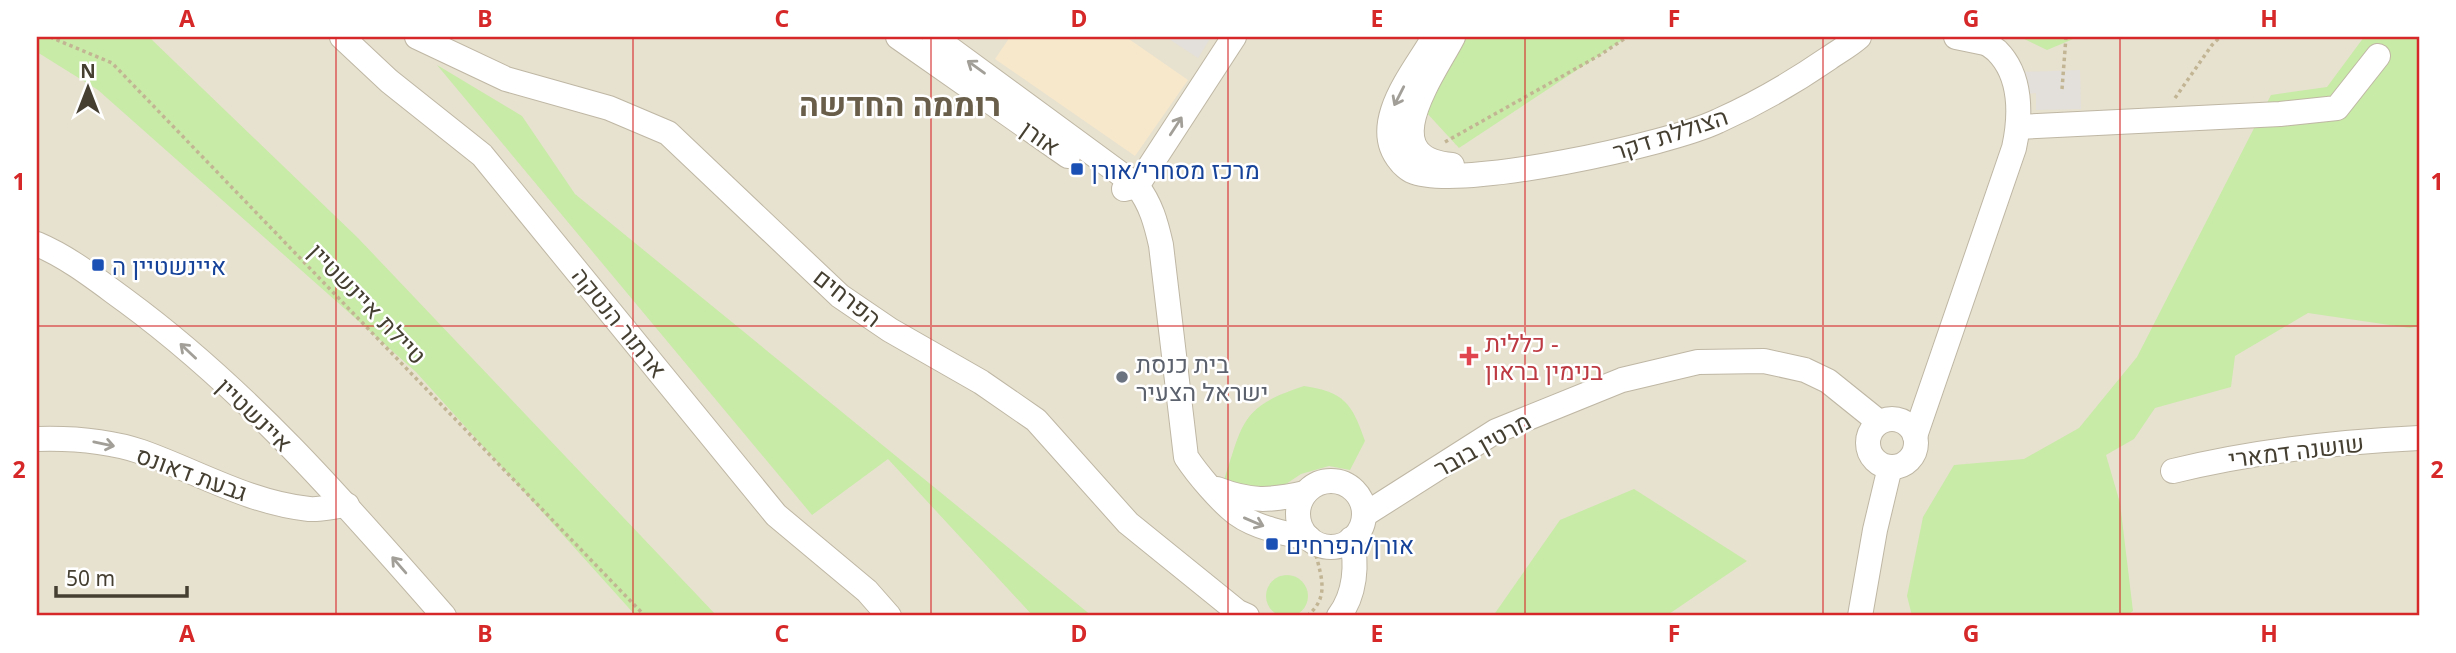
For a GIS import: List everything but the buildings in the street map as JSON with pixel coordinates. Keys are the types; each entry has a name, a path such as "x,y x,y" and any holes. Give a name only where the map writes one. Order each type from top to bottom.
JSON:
{"street":[{"name":"ארתור הנטקה","path":"342,37 389,81 482,155 776,515 867,592 889,616"},
{"name":"הפרחים","path":"417,37 506,79 609,108 668,133 840,296 890,330 981,382 1036,420 1128,523 1238,612 1247,616"},
{"name":"אורן","path":"898,37 1126,188"},
{"name":"אורן","path":"934,37 1126,188 1153,214 1161,245 1186,457 1238,515 1278,532 1315,542"},
{"path":"1126,188 1234,37"},
{"name":"הצוללת דקר","path":"1434,37 1398,96 1389,126 1399,160 1412,171 1437,175 1509,170 1593,157 1667,139 1717,122 1804,75 1861,38"},
{"path":"1422,155 1411,138 1411,123 1425,89 1453,37"},
{"path":"1828,381 1877,457 1901,465 1912,456 1915,436 2010,160 2018,128 2015,81 1998,52 1982,40 1956,37"},
{"path":"2018,128 2280,114 2337,108 2378,57"},
{"name":"הצוללת דקר","path":"1422,155 1446,164 1509,170"},
{"name":"איינשטיין","path":"37,244 63,255 165,330 274,430 347,505 444,616"},
{"name":"מרטין בובר","path":"1362,506 1420,479 1496,431 1573,398 1651,371 1698,362 1764,361 1805,370 1828,381 1887,420"},
{"path":"1860,616 1875,530 1877,457 1869,432 1910,409 1934,382"},
{"path":"1887,420 1907,424 1915,436"},
{"name":"גבעת דאונס","path":"37,439 74,438 141,452 210,482 285,504 311,509 347,505"},
{"name":"שושנה דמארי","path":"2173,471 2230,457 2366,440 2419,438"},
{"path":"1315,542 1338,546 1358,533 1362,506 1346,484 1330,481 1316,484 1299,502 1297,513 1299,524 1315,542 1341,563 1351,587"},
{"path":"1210,486 1250,500 1277,500 1305,493"},
{"path":"1339,616 1350,600 1356,562 1351,539"}],"path":[{"name":"טיילת איינשטיין","path":"50,37 112,63 645,616"},
{"path":"1422,155 1600,55 1627,37"},
{"path":"2062,89 2066,37"},
{"path":"2174,100 2220,37"},
{"path":"1307,616 1317,608 1323,588 1315,542"}],"shaded area":[{"path":"37,37 2419,37 2419,616 37,616"},
{"path":"1010,37 1126,37 1188,80 1135,156 995,59"},
{"path":"1166,37 1211,37 1198,58"},
{"path":"2080,70 2081,109 2036,110 2036,93 2021,94 2021,72"}],"green space":[{"path":"37,37 149,37 358,238 717,616 636,616 416,372 98,90 37,52"},
{"path":"1465,37 1627,37 1459,148 1425,111"},
{"path":"2020,37 2078,37 2047,50"},
{"path":"2364,37 2419,37 2419,326 2410,328 2308,313 2235,356 2231,387 2155,408 2134,439 2106,455 2120,503 2133,611 2126,616 1912,616 1907,596 1923,517 1954,465 2024,459 2079,428 2137,357 2271,95 2327,87"},
{"path":"437,65 522,116 575,194 1092,616 1033,616 888,459 812,515"},
{"path":"1304,386 1337,396 1351,408 1356,417 1365,441 1350,470 1329,466 1301,474 1283,486 1271,490 1223,483 1240,432 1255,410"},
{"path":"1634,489 1747,561 1666,616 1493,616 1560,520"},
{"path":"1287,575 1302,581 1308,596 1302,611 1287,617 1272,611 1266,596 1272,581"}],"place":[{"name":"מרכז מסחרי/אורן","path":"1077,169"},
{"name":"איינשטיין ה","path":"98,265"},
{"name":"כללית - בנימין בראון","path":"1469,356"},
{"name":"בית כנסת ישראל הצעיר","path":"1122,377"},
{"name":"אורן/הפרחים","path":"1272,544"}],"district":[{"name":"רוממה החדשה","path":"900,103"}]}
